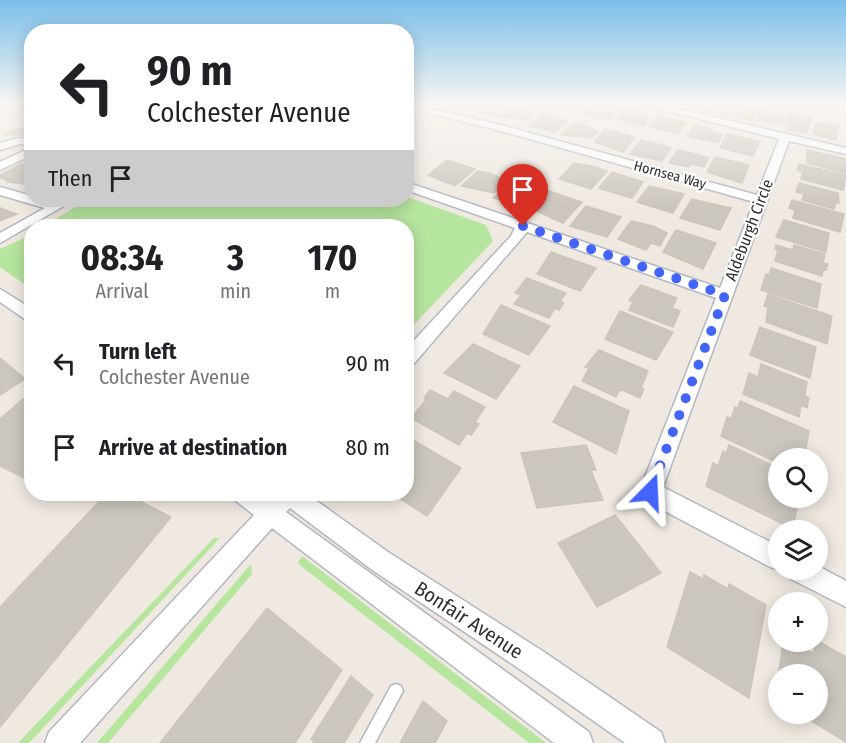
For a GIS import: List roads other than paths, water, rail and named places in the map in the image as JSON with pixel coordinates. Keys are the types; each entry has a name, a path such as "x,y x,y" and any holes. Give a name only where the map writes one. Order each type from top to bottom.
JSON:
{"street":[{"name":"Hornsea Way","path":"535,138 760,200"},
{"name":"Aldeburgh Circle","path":"768,554 650,492 784,138"},
{"path":"792,138 846,151"},
{"path":"0,147 19,141 24,142"},
{"path":"0,167 24,154"},
{"path":"414,189 725,295"},
{"path":"0,191 24,198"},
{"path":"35,219 56,207"},
{"path":"0,239 24,225"},
{"path":"414,352 517,238 523,226"},
{"path":"0,294 24,312"},
{"name":"Bonfair Avenue","path":"253,501 578,743"},
{"path":"60,743 283,501"},
{"name":"Bonfair Avenue","path":"298,501 424,593 535,662 650,743"},
{"path":"819,580 846,594"}],"lane":[{"path":"367,743 396,691"}]}
